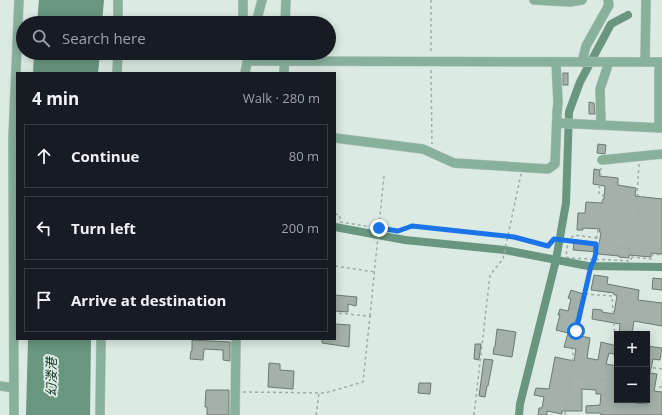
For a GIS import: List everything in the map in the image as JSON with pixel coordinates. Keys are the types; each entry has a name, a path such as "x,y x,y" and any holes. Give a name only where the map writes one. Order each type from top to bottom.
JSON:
{"street":[{"path":"19,0 19,16"},
{"path":"118,0 118,16"},
{"path":"243,0 243,16"},
{"path":"258,16 262,0"},
{"path":"285,16 286,0"},
{"path":"534,0 570,2 582,0"},
{"path":"582,62 586,46 609,5 608,0"},
{"path":"645,62 646,0"},
{"path":"336,58 431,61 661,62 661,128 556,123"},
{"path":"17,60 17,72"},
{"path":"117,72 118,60"},
{"path":"244,72 246,60"},
{"path":"284,60 284,72"},
{"path":"336,138 423,149 454,163 548,168 555,164 558,102 556,62"},
{"path":"601,124 600,89 609,62"},
{"path":"14,415 16,104"},
{"path":"602,160 662,154"},
{"path":"100,415 101,340"},
{"path":"235,415 236,340"},
{"path":"0,386 14,388"}],"path":[{"path":"431,0 432,153"},
{"path":"639,156 636,195 641,196 636,229 662,230"},
{"path":"565,415 576,331 591,266 595,260 602,194 599,193 602,160"},
{"path":"474,415 490,275 503,259 522,167"},
{"path":"236,392 325,393 363,382 384,176"},
{"path":"336,214 340,215 340,222 398,231 412,226 508,236 548,246 554,239 568,241 596,244 631,249 631,261 595,260 566,257 568,241 574,235 597,238"},
{"path":"631,257 652,259 653,254 662,255"},
{"path":"336,266 375,272"},
{"path":"584,294 612,296 614,331"},
{"path":"336,314 370,316"},
{"path":"650,367 662,369"},
{"path":"570,377 614,382"},
{"path":"650,386 662,387"},
{"path":"316,415 319,393"}],"water":[{"path":"39,0 104,0 103,16 38,16"},
{"path":"34,60 99,60 98,72 33,72"},
{"name":"幻溇港","path":"28,340 91,340 90,415 26,415"}],"building":[{"path":"563,73 568,73 568,85 563,85"},
{"path":"589,102 594,103 595,114 589,114"},
{"path":"598,144 606,145 605,154 597,153"},
{"path":"594,169 600,170 599,176 618,178 618,185 636,188 635,196 662,199 662,254 651,253 651,257 629,255 629,258 598,254 598,252 573,250 574,243 599,245 600,229 583,228 583,230 577,230 578,213 585,213 586,202 602,203 604,199 605,186 593,184"},
{"path":"594,275 608,277 607,284 639,290 638,300 662,303 662,326 634,321 632,331 619,331 620,324 592,319 593,309 614,314 617,295 614,295 614,293 591,290"},
{"path":"653,278 662,279 662,290 652,289"},
{"path":"571,290 583,294 573,330 582,332 581,336 590,338 587,358 598,360 601,342 614,345 614,354 609,353 606,364 614,365 614,403 650,403 650,373 657,374 654,391 662,392 662,415 605,415 600,413 586,413 586,406 600,405 601,394 596,394 596,390 582,389 582,411 562,411 562,414 547,411 547,415 538,415 539,408 542,408 544,397 534,395 536,388 549,389 555,357 574,361 576,349 564,347 568,333 556,330 560,309 568,311 571,299 568,298"},
{"path":"336,295 357,297 356,306 348,304 348,312 336,311"},
{"path":"336,324 350,325 349,347 322,343 322,340 336,340"},
{"path":"497,329 516,332 512,357 493,354"},
{"path":"192,340 230,342 230,361 223,360 223,350 204,349 203,360 190,359"},
{"path":"475,344 481,344 479,360 474,359"},
{"path":"650,346 662,348 660,360 653,359 650,373"},
{"path":"484,359 493,360 485,397 479,396"},
{"path":"269,363 280,364 280,370 294,371 293,389 268,387"},
{"path":"419,383 431,383 430,394 418,393"},
{"path":"206,390 229,390 229,415 207,415 207,407 205,407"}],"waterway":[{"path":"519,415 520,404 556,260 566,203 569,112 580,82 611,24 628,15"},
{"path":"336,227 405,240 505,250 588,266 662,267"}],"route":[{"path":"379,228 398,231 412,226 514,237 548,246 554,239 596,244 595,258 591,266 576,331"}]}
